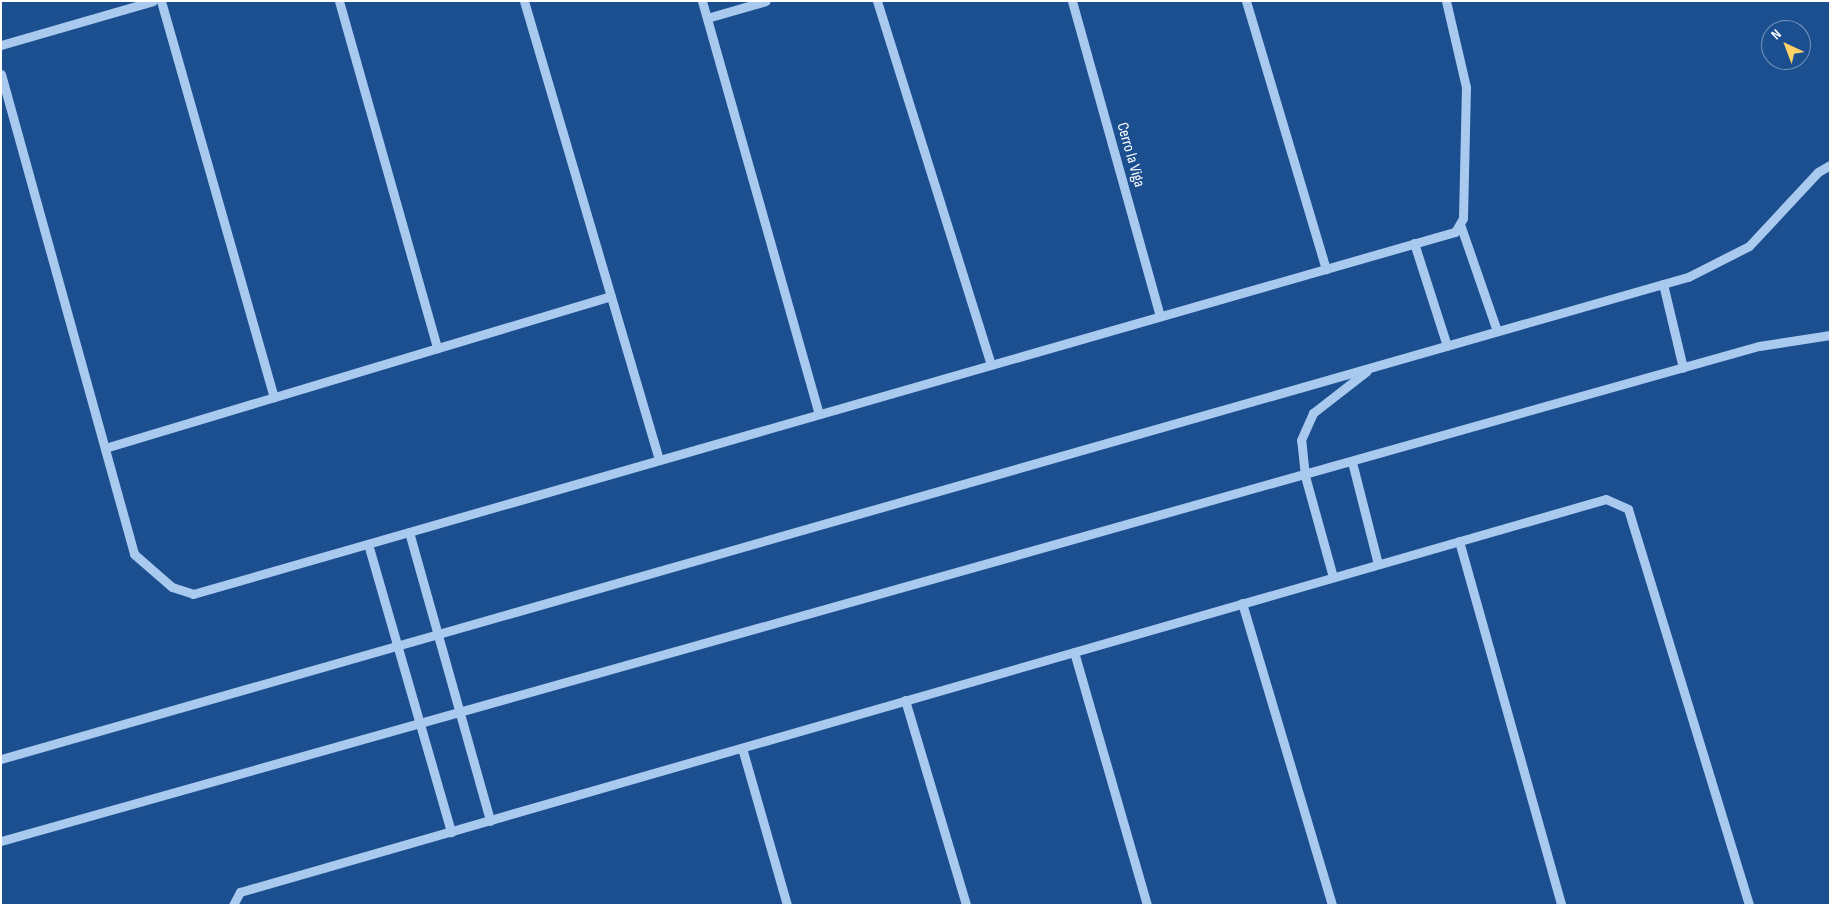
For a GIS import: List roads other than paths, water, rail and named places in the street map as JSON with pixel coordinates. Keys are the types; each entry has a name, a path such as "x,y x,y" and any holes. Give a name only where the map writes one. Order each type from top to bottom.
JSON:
{"street":[{"path":"1,45 153,1"},
{"path":"161,1 274,397"},
{"path":"339,1 437,348"},
{"path":"524,1 659,460"},
{"path":"702,1 819,414"},
{"path":"707,18 766,1"},
{"path":"877,1 991,365"},
{"name":"Cerro la Viga","path":"1072,1 1160,316"},
{"path":"1246,1 1326,269"},
{"path":"1446,1 1466,87 1468,155 1461,227 1497,331"},
{"path":"1,74 134,554 172,587 193,594 1326,269 1461,227"},
{"path":"1,759 399,643 437,634 1688,277 1749,246 1818,172 1830,164"},
{"path":"1414,243 1447,346"},
{"path":"1662,284 1683,368"},
{"path":"105,448 611,296"},
{"path":"1,841 1305,476 1759,346 1830,335"},
{"path":"1333,577 1305,476 1301,440 1313,414 1373,367"},
{"path":"1352,462 1378,564"},
{"path":"233,905 240,892 1606,499 1628,509 1749,905"},
{"path":"409,532 490,821"},
{"path":"1459,541 1561,905"},
{"path":"368,544 423,723 451,832"},
{"path":"1242,603 1332,905"},
{"path":"1074,652 1147,905"},
{"path":"905,700 966,905"},
{"path":"742,748 788,905"}]}
